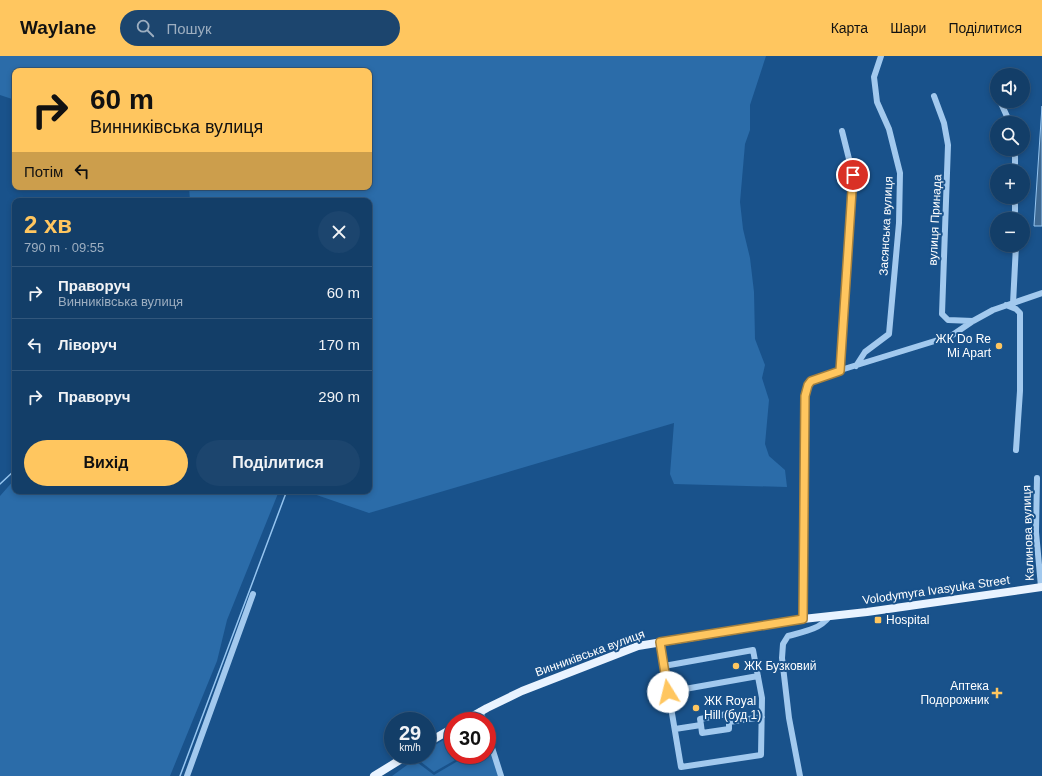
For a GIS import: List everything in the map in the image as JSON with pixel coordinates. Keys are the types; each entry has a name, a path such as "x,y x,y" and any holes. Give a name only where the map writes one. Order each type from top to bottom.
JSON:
{"main road":[{"name":"Volodymyra Ivasyuka Street","path":"803,619 831,617 1042,587"},
{"name":"Винниківська вулиця","path":"480,711 522,691 638,646 803,619"},
{"path":"374,776 393,764"}],"street":[{"name":"Засянська вулиця","path":"856,366 865,352 889,334 899,223 900,173 889,129 877,102 874,77 881,56"},
{"name":"вулиця Принада","path":"934,96 944,123 948,145 942,314 948,320 973,321"},
{"path":"840,371 853,175 842,131"},
{"path":"1013,304 1016,252"},
{"path":"803,619 806,390 811,381 951,336 973,321 1006,305 1013,304 1042,293"},
{"path":"1006,305 1016,309 1020,313 1020,391 1016,450"},
{"name":"Калинова вулиця","path":"1037,478 1036,532 1042,587"},
{"path":"187,776 253,594"},
{"path":"800,776 789,718 782,658 783,644 788,636 816,628 831,617"},
{"path":"660,642 668,692 675,728 681,767 761,755 762,698 753,650 664,666"},
{"path":"668,692 758,676"},
{"path":"727,714 729,729 702,734 701,725 700,719 727,714"},
{"path":"728,722 762,717"},
{"path":"675,728 701,725"},
{"path":"496,758 502,776"}],"shaded area":[{"path":"0,56 766,56 750,105 750,130 745,144 740,202 743,229 750,258 754,292 755,339 765,365 762,378 769,400 765,444 769,456 785,470 787,487 674,484 670,474 674,423 369,513 314,494 372,494 372,198 190,198 189,190 372,190 372,68 12,68 12,99 0,95"},
{"path":"1042,106 1042,226 1034,226"},
{"path":"12,482 12,494 278,494 227,620 217,661 170,776 0,776 0,496"},
{"path":"444,740 444,764 448,764 434,772 424,764 436,764 436,744"},
{"path":"408,764 419,764 434,775 453,764 495,764 499,776 392,776"}],"waterway":[{"path":"0,484 12,473"},
{"path":"180,776 286,494"}],"place":[{"name":"ЖК Do Re Mi Apart","path":"999,346"},
{"name":"Hospital","path":"878,620"},
{"name":"ЖК Бузковий","path":"736,666"},
{"name":"Аптека Подорожник","path":"997,693"},
{"name":"ЖК Royal Hill (буд 1)","path":"696,708"}],"route":[{"path":"668,692 660,642 803,619 805,396 806,390 811,381 840,371 853,175"}]}
